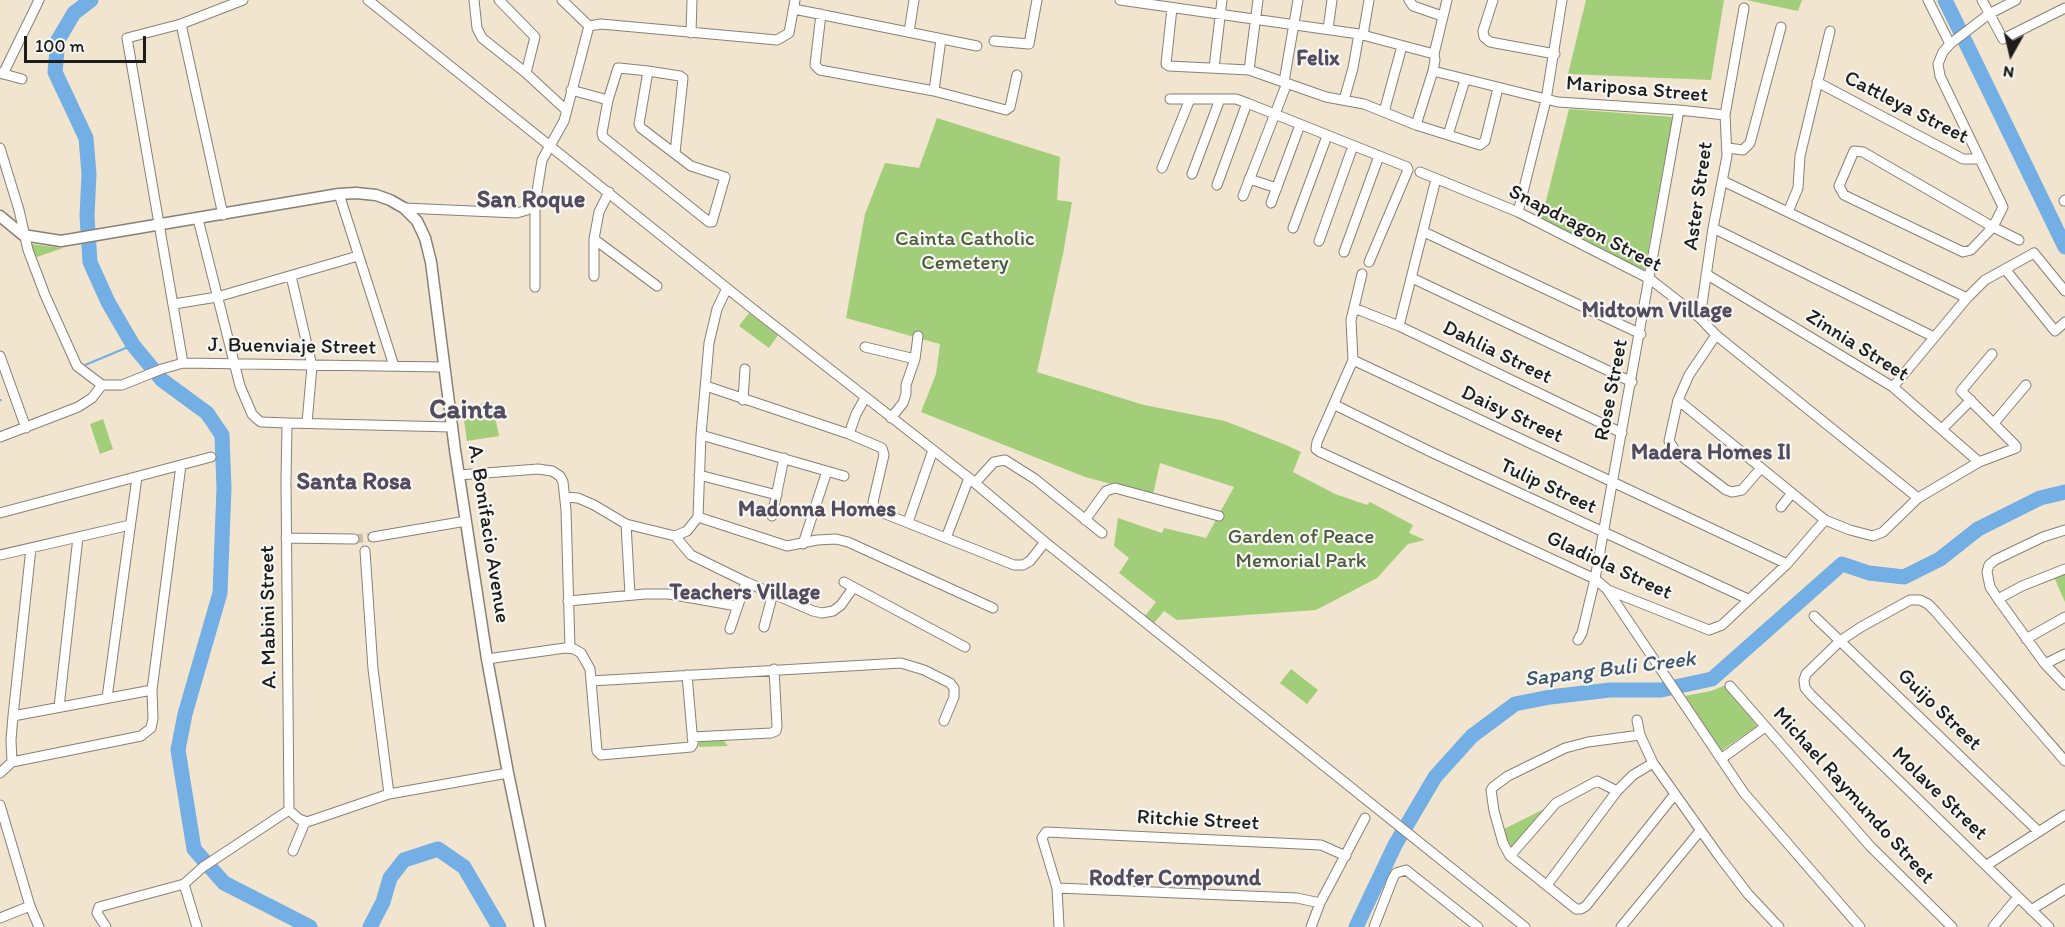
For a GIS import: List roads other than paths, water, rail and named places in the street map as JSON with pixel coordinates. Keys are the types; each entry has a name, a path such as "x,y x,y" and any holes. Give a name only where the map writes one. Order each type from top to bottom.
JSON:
{"main road":[{"name":"A. Bonifacio Avenue","path":"0,216 23,235 52,241 356,193 376,195 390,200 404,208 417,221 431,262 452,428 487,659 540,927"}],"street":[{"path":"22,79 2,73 39,0"},
{"path":"183,363 128,38 181,24 243,0"},
{"path":"368,0 972,481 1525,927"},
{"path":"474,0 477,28 482,38 526,73 566,110"},
{"path":"499,0 535,37 526,73"},
{"path":"562,0 589,26 611,24 777,40 789,33 794,4 821,15 977,46"},
{"path":"691,33 692,0"},
{"path":"909,32 914,0"},
{"path":"994,41 1029,44 1037,0"},
{"path":"1121,0 1178,6 1220,15 1361,34 1434,54"},
{"path":"1214,68 1222,0"},
{"path":"1249,70 1258,0"},
{"path":"1243,196 1286,83 1298,0"},
{"path":"1328,29 1332,0"},
{"path":"1344,100 1369,0"},
{"path":"1416,125 1435,60 1434,54 1447,0"},
{"path":"1493,0 1483,31 1484,37 1490,42 1555,54"},
{"path":"1518,212 1546,100 1562,0"},
{"path":"1928,0 1950,44"},
{"path":"1982,0 2003,39 2065,8"},
{"path":"2016,0 1989,14 1950,44 1939,59 1940,76 2003,207 1993,227 1971,250 1963,252 1844,195 1839,186 1854,151 1859,151 1993,227 2019,240"},
{"path":"1409,1 1413,6 1442,16"},
{"path":"1178,6 1166,63 1169,66 1249,70 1326,97 1364,104 1416,125 1483,145 1498,88"},
{"name":"Aster Street","path":"1700,318 1728,148 1725,115 1744,8"},
{"path":"821,15 815,65 820,70 934,90 1006,110 1010,107 1017,75"},
{"path":"181,24 223,215"},
{"path":"535,287 535,204 542,160 564,121 589,26"},
{"path":"1728,148 1743,150 1750,143 1781,27"},
{"path":"1788,212 1798,188 1800,156 1830,31"},
{"path":"934,90 941,39"},
{"path":"1384,112 1402,46"},
{"path":"648,71 640,126 691,166 724,175 726,179 714,220 709,222 605,139 602,134 608,100 619,68 648,71 680,76 683,82 675,153"},
{"name":"Mariposa Street","path":"1432,71 1546,100 1725,115"},
{"path":"1448,135 1465,80"},
{"name":"Cattleya Street","path":"1817,82 1963,159 1979,159"},
{"path":"571,90 608,100"},
{"path":"1170,99 1220,99 1247,102 1407,167 1408,170 1370,262"},
{"path":"1162,168 1190,99"},
{"path":"1192,174 1220,99"},
{"path":"1217,184 1247,102"},
{"name":"Rose Street","path":"1578,640 1595,579 1641,334 1679,110"},
{"path":"1271,203 1300,124"},
{"path":"1293,228 1327,136"},
{"path":"1319,241 1353,146"},
{"path":"0,148 19,210 23,235 45,295 75,361 82,371 102,385 92,398 78,407 0,437"},
{"path":"1344,252 1379,156"},
{"name":"Snapdragon Street","path":"1420,172 1518,212 1650,279 1918,498"},
{"path":"1250,179 1277,188"},
{"path":"1399,326 1436,179"},
{"path":"1723,181 1967,298"},
{"path":"594,276 594,239 599,212 609,192"},
{"path":"339,194 394,366"},
{"path":"404,208 512,213 527,210 535,204"},
{"path":"198,219 240,386 252,414 257,419 261,422 452,428"},
{"path":"1713,228 1934,337"},
{"path":"1424,232 1641,334"},
{"path":"594,239 657,286"},
{"path":"1893,387 1967,298 1985,280 2034,253 2065,291"},
{"path":"174,304 217,297 358,256"},
{"path":"2005,269 2055,331 2065,322"},
{"path":"1335,405 1353,360 1352,320 1362,274"},
{"name":"Zinnia Street","path":"1706,274 1893,387 1979,462"},
{"path":"291,276 312,366 307,423"},
{"path":"1412,278 1632,382"},
{"path":"565,497 578,498 594,505 626,524 675,536 687,531 698,517 701,435 709,343 717,309 727,288"},
{"name":"Dahlia Street","path":"1354,308 1399,326 1622,433"},
{"path":"1716,335 1689,375 1678,400 1669,441 1676,452 1726,490 1732,492 1742,490 1761,468"},
{"path":"891,418 906,394 906,385 915,359 918,336"},
{"path":"865,347 915,359"},
{"path":"1678,400 1825,520 1873,536 1879,535 1918,498 1979,462 2014,449 2016,446 1961,391 1992,354"},
{"path":"0,356 26,428"},
{"name":"Daisy Street","path":"1353,360 1787,564"},
{"name":"J. Buenviaje Street","path":"102,385 122,385 183,363 444,367"},
{"path":"743,400 745,369"},
{"path":"1994,423 2026,385"},
{"path":"706,386 879,446 885,452 873,502 875,509 1014,565 1023,565 1030,561 1045,542"},
{"path":"849,434 865,398"},
{"path":"1942,429 1971,400"},
{"name":"Gladiola Street","path":"1335,405 1317,441 1316,449 1320,452 1595,579 1608,590 1709,630 1722,625 1787,564 1825,520"},
{"name":"Tulip Street","path":"1335,405 1748,599"},
{"name":"A. Mabini Street","path":"287,423 289,810"},
{"path":"701,435 844,476"},
{"path":"908,522 933,450"},
{"path":"0,513 211,457"},
{"path":"772,516 784,458"},
{"path":"946,538 972,481 994,462 1005,460 1035,479 1102,533"},
{"path":"0,773 12,762 141,736 151,728 152,690 181,465"},
{"path":"459,475 538,470 552,471 560,476 565,497 570,648"},
{"path":"803,544 826,471"},
{"path":"699,475 777,495"},
{"path":"107,698 137,477"},
{"path":"1085,520 1106,491 1115,488 1219,516"},
{"path":"1780,507 1792,493"},
{"path":"698,517 787,546 817,540 836,539 848,542 993,608"},
{"path":"374,537 466,521"},
{"path":"626,524 630,595"},
{"path":"0,555 130,525"},
{"path":"2065,530 2043,537 1995,560 1989,565 1987,572 1990,587 1998,599 2045,664 2065,685"},
{"path":"675,536 690,555 822,614 841,605 853,588"},
{"path":"59,707 78,537"},
{"path":"286,538 354,539"},
{"path":"12,762 13,716 32,548"},
{"path":"365,551 373,669 389,794"},
{"path":"1998,599 2022,586 2065,569"},
{"path":"730,629 746,582"},
{"path":"844,582 965,647"},
{"path":"1608,590 1744,793 1860,927"},
{"path":"764,627 773,592"},
{"path":"568,601 669,594 737,606"},
{"path":"1840,641 1910,600 1920,600 1928,604 2063,756"},
{"name":"Guijo Street","path":"1814,616 2039,832"},
{"path":"2026,639 2065,617"},
{"name":"Molave Street","path":"1840,641 1806,674 1804,688 2049,927"},
{"path":"487,659 570,648 578,651 590,669 599,754 687,748 693,745 687,675"},
{"path":"2045,664 2065,654"},
{"path":"591,681 891,663 911,666 950,683 954,688 954,697 944,721"},
{"path":"692,737 776,731 774,669"},
{"name":"Michael Raymundo Street","path":"1730,686 1870,846 1952,927"},
{"path":"13,716 152,690"},
{"path":"1637,720 1640,735 1653,763 1700,831 1748,894 1779,927"},
{"path":"1721,759 1765,727"},
{"path":"1640,735 1588,742 1565,748 1508,776 1493,787 1491,790 1494,811 1503,843 1510,856 1576,909 1586,906 1675,794"},
{"path":"1547,885 1617,791 1633,775 1653,763"},
{"path":"106,927 97,913 99,907 184,884 203,867 289,810 305,822 389,794 508,773"},
{"path":"1510,856 1556,803 1597,781 1617,791"},
{"path":"0,805 30,906 39,927"},
{"path":"1987,865 2065,815"},
{"path":"1311,927 1320,903 1365,818"},
{"path":"293,851 305,822"},
{"path":"1621,927 1700,831"},
{"name":"Ritchie Street","path":"1057,888 1042,838 1046,832 1321,845 1346,855"},
{"path":"0,840 10,836"},
{"path":"1374,927 1393,878 1396,873 1406,870 1478,927"},
{"path":"184,884 197,927"},
{"path":"1059,927 1057,888 1297,898 1320,903"},
{"path":"2031,910 2065,889"},
{"path":"1993,927 2018,897"},
{"path":"0,918 30,906"},
{"path":"1763,927 1772,919"}],"waterway":[{"path":"91,0 74,13 58,40 55,72 86,138 89,174 87,216 90,262 108,302 133,345 162,380 207,413 222,435 224,488 220,593 185,714 178,750 194,849 224,883 310,927"},
{"path":"1945,0 2065,247"},
{"path":"85,365 133,345"},
{"name":"Sapang Buli Creek","path":"1356,927 1395,845 1435,777 1472,736 1515,704 1550,697 1610,690 1661,690 1712,679 1842,564 1869,573 1904,577 1940,559 1978,529 2040,498 2065,492"},
{"path":"370,927 383,902 390,878 404,860 438,849 464,867 499,927"}],"tunnel":[{"path":"354,539 373,537"}],"district":[{"name":"Felix","path":"1318,59"},
{"name":"San Roque","path":"531,201"},
{"name":"Midtown Village","path":"1657,311"},
{"name":"Cainta","path":"468,411"},
{"name":"Madera Homes II","path":"1711,453"},
{"name":"Santa Rosa","path":"354,483"},
{"name":"Madonna Homes","path":"817,510"},
{"name":"Teachers Village","path":"745,593"},
{"name":"Rodfer Compound","path":"1175,879"}],"park label":[{"name":"Cainta Catholic Cemetery","path":"965,252"},
{"name":"Garden of Peace Memorial Park","path":"1301,550"}]}
